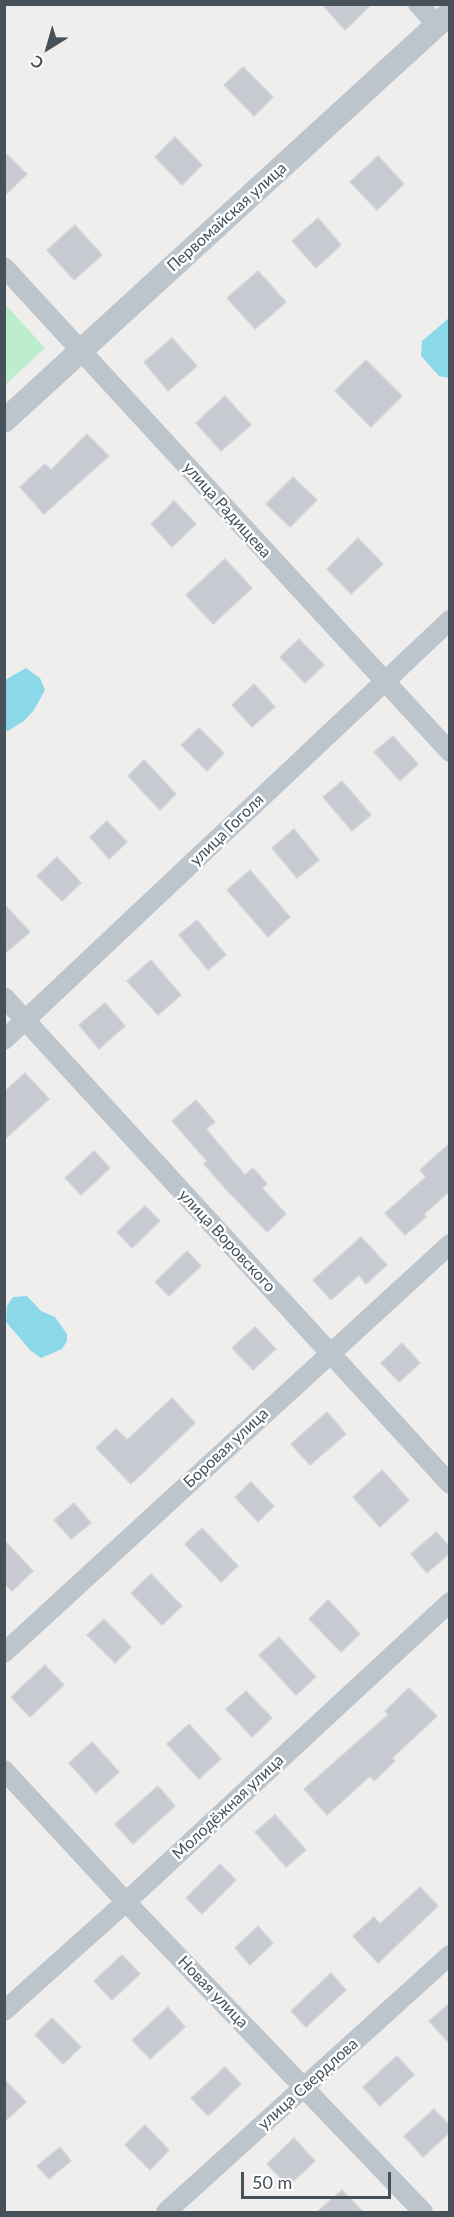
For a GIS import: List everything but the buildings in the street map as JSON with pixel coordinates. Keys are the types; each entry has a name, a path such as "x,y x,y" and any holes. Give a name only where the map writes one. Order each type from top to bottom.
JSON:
{"street":[{"path":"418,4 443,19"},
{"name":"Первомайская улица","path":"4,421 443,19"},
{"name":"улица Радищева","path":"4,267 450,752"},
{"name":"улица Гоголя","path":"4,1040 450,620"},
{"name":"улица Воровского","path":"4,997 450,1485"},
{"name":"Боровая улица","path":"4,1653 450,1244"},
{"name":"Молодёжная улица","path":"4,2011 126,1902 450,1602"},
{"name":"Новая улица","path":"4,1770 126,1902 423,2212"},
{"name":"улица Свердлова","path":"166,2212 450,1955"}],"green space":[{"path":"4,303 45,348 5,385 4,385"}],"water":[{"path":"449,318 449,378 439,376 421,356 422,341"},
{"path":"26,668 40,678 45,690 34,710 24,721 5,731 5,680"},
{"path":"27,1296 41,1311 55,1317 67,1334 67,1341 62,1349 41,1358 31,1351 6,1322 7,1306 13,1297"}]}
